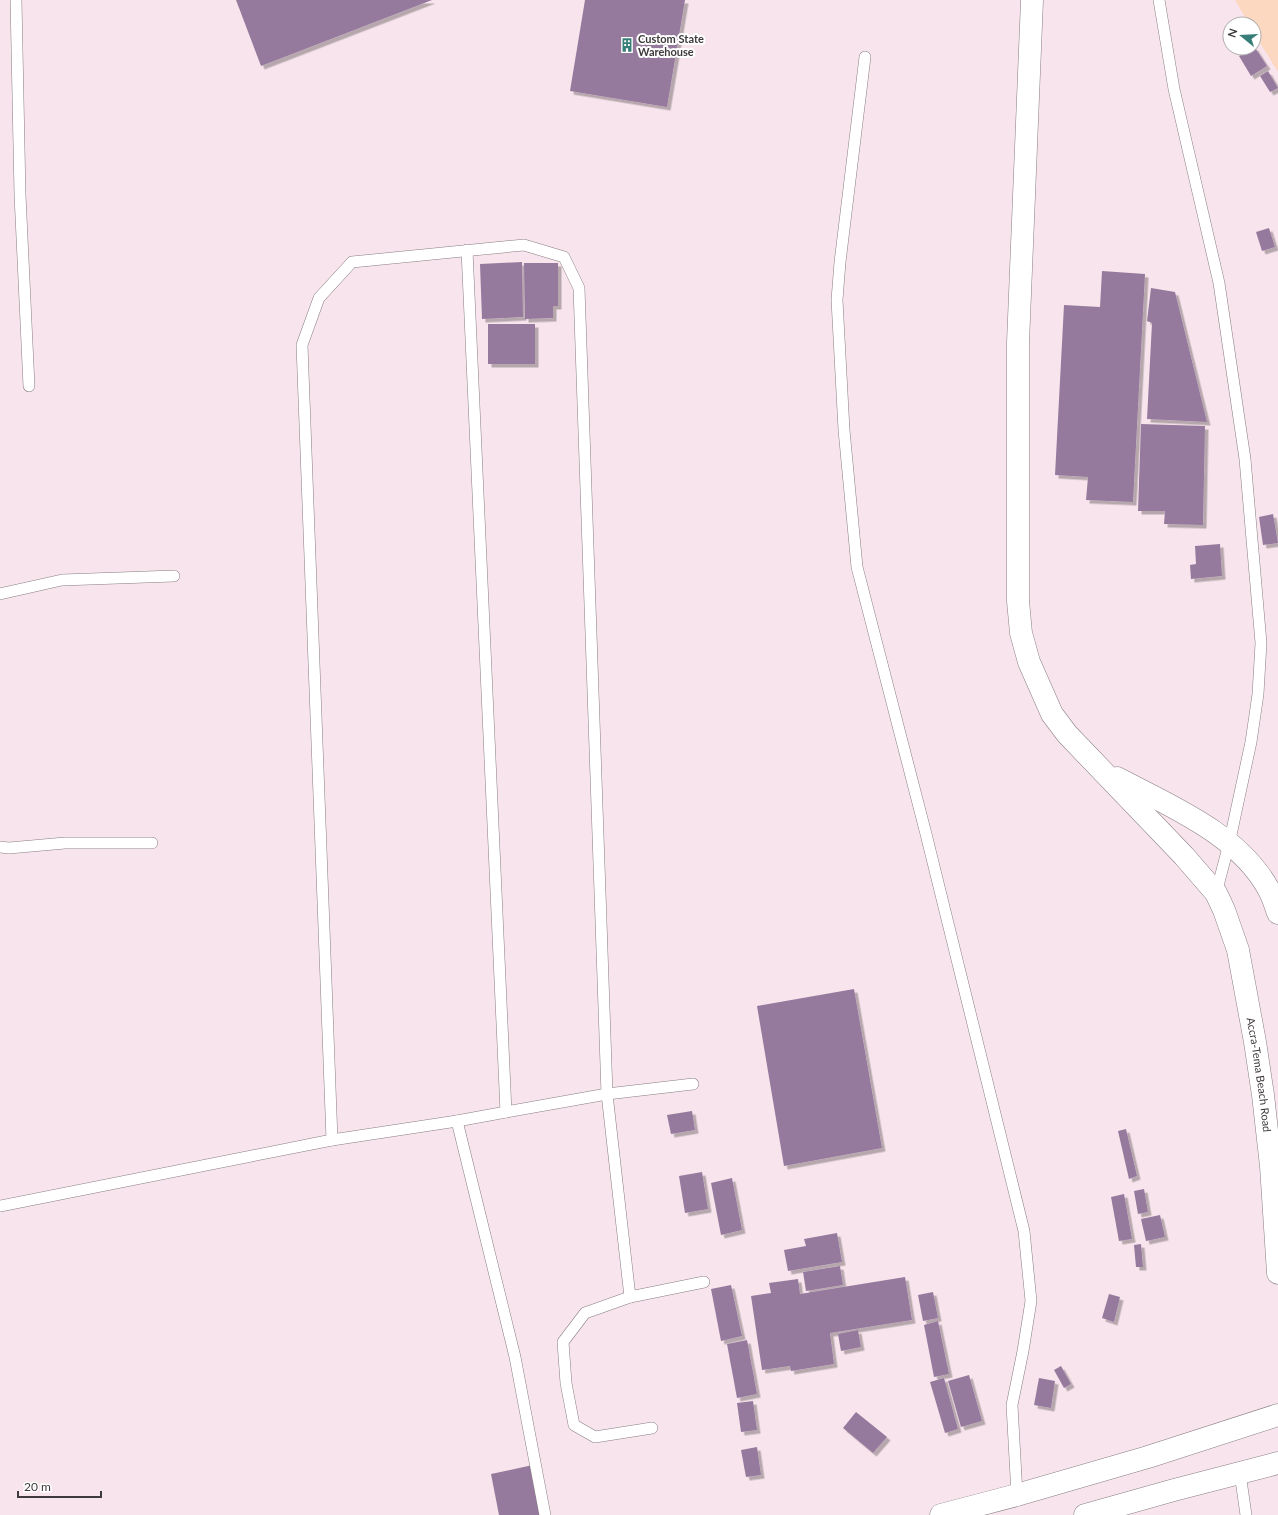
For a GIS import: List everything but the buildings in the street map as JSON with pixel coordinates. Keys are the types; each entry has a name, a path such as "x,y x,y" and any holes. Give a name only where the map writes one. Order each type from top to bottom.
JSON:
{"main road":[{"name":"Accra-Tema Beach Road","path":"1032,0 1018,343 1018,601 1021,633 1029,662 1052,714 1067,734 1100,770 1184,856 1216,892 1224,910 1238,950 1263,1095 1271,1166 1278,1273"},
{"path":"1100,770 1181,812 1213,831 1242,854 1270,890 1278,913"},
{"path":"941,1515 1018,1495 1148,1457 1278,1415"},
{"path":"1084,1515 1278,1463"}],"lane":[{"path":"16,0 20,195 29,386"},
{"path":"1159,0 1174,89 1219,283 1246,460 1261,643 1258,694 1251,742 1229,844 1216,892"},
{"path":"865,57 840,262 837,300 844,430 857,567 926,834 1024,1231 1032,1301 1012,1405 1018,1495"},
{"path":"332,1140 302,346 319,298 352,262 524,245 564,257 579,288 607,1094 630,1297"},
{"path":"467,250 506,1112"},
{"path":"0,594 62,580 174,576"},
{"path":"0,847 9,848 65,843 152,843"},
{"path":"0,1206 332,1140 457,1121 607,1094 693,1084"},
{"path":"457,1121 515,1357 545,1515"},
{"path":"652,1428 596,1436 574,1425 566,1383 563,1342 586,1313 630,1297 704,1282"},
{"path":"1240,1473 1246,1515"}],"shaded area":[{"path":"0,0 1278,0 1278,1515 0,1515"},
{"path":"1235,0 1278,0 1278,72 1262,46 1262,16 1244,16"}],"place":[{"name":"Custom State Warehouse","path":"627,45"}]}
